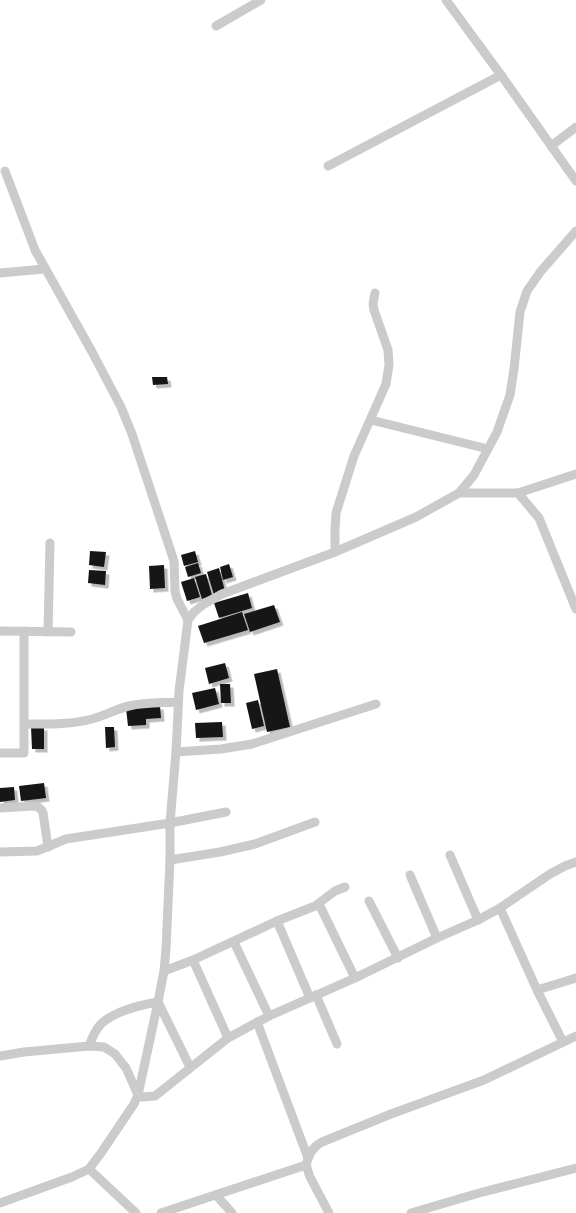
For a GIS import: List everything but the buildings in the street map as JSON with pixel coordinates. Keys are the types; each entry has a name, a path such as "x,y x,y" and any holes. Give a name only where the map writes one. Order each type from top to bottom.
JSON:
{"street":[{"path":"216,26 261,0"},
{"path":"446,0 576,182"},
{"path":"328,166 501,75"},
{"path":"551,146 576,127"},
{"path":"5,171 27,233 44,269 91,350 121,407 132,434 174,560 175,591 177,599 188,620"},
{"path":"0,1203 72,1177 89,1169 134,1104 138,1095 164,971 170,860 170,823 176,752 178,702 188,620 194,612 204,604 222,594 334,552 416,517 459,493 474,475 497,432 510,395 520,312 527,291 576,231"},
{"path":"0,273 44,269"},
{"path":"334,552 336,513 354,456 386,384 389,365 388,350 374,310 373,304 375,293"},
{"path":"371,420 488,449"},
{"path":"459,493 518,493 576,474"},
{"path":"518,493 541,523 576,609"},
{"path":"48,632 50,543"},
{"path":"0,631 71,632"},
{"path":"0,753 24,753 24,631"},
{"path":"24,724 68,723 92,719 125,707 140,704 178,702"},
{"path":"176,752 222,749 252,744 376,704"},
{"path":"0,808 39,807 43,813 48,847"},
{"path":"0,852 37,851 66,840 226,812"},
{"path":"170,860 220,852 255,844 315,822"},
{"path":"450,855 478,920"},
{"path":"0,1056 24,1052 89,1046 104,1047 115,1054 126,1068 138,1095 142,1097 155,1096 228,1038 269,1016 355,978 437,938 478,920 500,908 550,874 576,862"},
{"path":"410,875 437,938"},
{"path":"164,971 193,960 319,904 335,892 345,887"},
{"path":"369,901 398,958"},
{"path":"319,904 355,978"},
{"path":"500,908 536,990 563,1042"},
{"path":"278,921 337,1044"},
{"path":"234,942 269,1016"},
{"path":"193,960 228,1038"},
{"path":"536,990 576,978"},
{"path":"89,1046 94,1034 102,1024 129,1008 158,1002"},
{"path":"158,1002 190,1067"},
{"path":"257,1022 307,1161 310,1177 329,1213"},
{"path":"161,1213 216,1195 307,1161 316,1145 322,1142 391,1114 484,1080 576,1036"},
{"path":"411,1213 479,1193 576,1168"},
{"path":"89,1169 136,1213"},
{"path":"216,1195 232,1213"}]}
